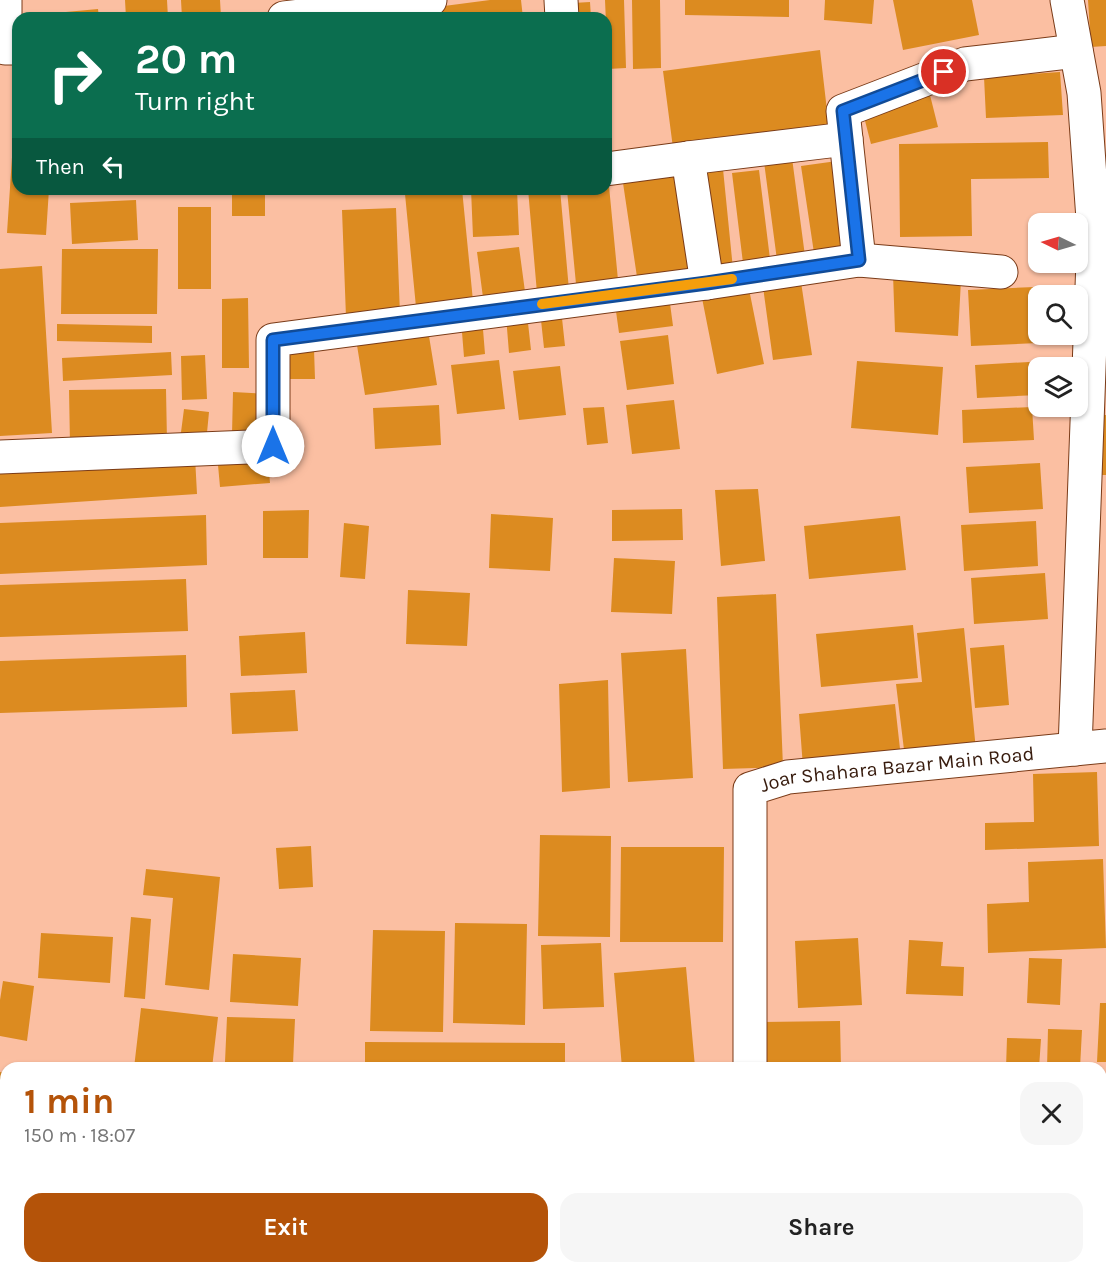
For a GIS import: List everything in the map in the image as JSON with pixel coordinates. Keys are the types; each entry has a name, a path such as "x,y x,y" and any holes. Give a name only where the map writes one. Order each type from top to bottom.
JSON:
{"street":[{"path":"5,0 8,48"},
{"path":"333,12 430,0"},
{"path":"1067,0 1084,93 1094,234 1091,748"},
{"path":"859,260 843,111 964,64 1076,51"},
{"path":"612,168 846,139"},
{"path":"688,158 707,283"},
{"path":"0,457 273,446 273,340 707,283 859,260 1001,272"},
{"name":"Joar Shahara Bazar Main Road","path":"750,1062 750,789 788,777 1091,748"}],"building":[{"path":"125,0 167,0 168,12 126,12"},
{"path":"181,0 220,0 221,12 182,12"},
{"path":"490,0 521,0 522,12 398,12"},
{"path":"605,0 624,0 626,68 612,69 612,12 606,12"},
{"path":"632,0 660,0 661,68 633,69"},
{"path":"685,0 789,0 789,17 685,15"},
{"path":"825,0 874,0 872,24 824,20"},
{"path":"893,0 972,0 979,35 903,50"},
{"path":"1088,0 1106,0 1106,46 1091,47"},
{"path":"590,2 591,12 574,12 573,3"},
{"path":"98,9 98,12 66,12"},
{"path":"820,50 829,128 673,148 663,71"},
{"path":"1060,72 1063,115 986,118 984,77"},
{"path":"930,95 938,127 871,144 863,113"},
{"path":"1048,142 1049,178 971,179 972,236 900,237 899,144"},
{"path":"12,157 12,195 49,195 46,235 7,233"},
{"path":"792,158 805,256 777,260 764,162"},
{"path":"837,161 849,248 814,253 801,166"},
{"path":"723,169 733,269 714,271 703,171"},
{"path":"759,170 770,259 743,263 732,173"},
{"path":"681,175 694,268 637,277 623,183"},
{"path":"232,195 265,195 265,216 232,216"},
{"path":"405,195 463,195 473,301 416,307"},
{"path":"471,195 517,195 519,235 473,237"},
{"path":"529,195 561,195 569,290 537,293"},
{"path":"567,195 610,195 618,280 576,284"},
{"path":"136,200 138,240 72,244 70,203"},
{"path":"178,207 211,207 211,289 178,289"},
{"path":"396,208 400,315 346,317 342,210"},
{"path":"519,247 526,299 484,305 477,252"},
{"path":"62,249 158,249 157,314 61,314"},
{"path":"42,266 52,433 0,436 0,269"},
{"path":"893,274 961,280 958,336 895,332"},
{"path":"801,282 812,355 773,360 763,287"},
{"path":"748,284 764,364 717,374 701,293"},
{"path":"1028,287 1028,343 971,346 968,290"},
{"path":"669,296 673,326 619,333 615,304"},
{"path":"248,298 249,368 222,368 222,299"},
{"path":"561,309 565,346 544,348 540,311"},
{"path":"527,314 531,350 509,353 506,316"},
{"path":"482,317 485,354 464,357 461,320"},
{"path":"57,324 152,326 152,343 57,341"},
{"path":"428,330 437,385 365,395 356,339"},
{"path":"668,335 674,384 627,390 620,341"},
{"path":"314,349 315,379 283,379 283,350"},
{"path":"171,352 172,375 63,381 62,358"},
{"path":"205,355 207,399 182,400 181,356"},
{"path":"499,360 505,409 457,414 451,365"},
{"path":"857,361 943,367 938,435 851,428"},
{"path":"1028,362 1028,395 977,398 975,365"},
{"path":"560,366 566,415 519,420 513,371"},
{"path":"166,389 167,442 70,444 69,390"},
{"path":"233,392 268,394 265,436 232,434"},
{"path":"674,400 680,449 632,454 626,405"},
{"path":"439,405 441,445 375,449 373,408"},
{"path":"604,407 608,443 587,445 583,408"},
{"path":"1028,407 1028,417 1033,417 1034,440 963,443 962,410"},
{"path":"184,409 209,412 206,443 180,440"},
{"path":"1094,415 1106,415 1106,475 1096,475"},
{"path":"195,457 197,494 0,507 0,470"},
{"path":"268,461 270,483 220,487 218,465"},
{"path":"1040,463 1043,509 969,513 966,467"},
{"path":"758,489 765,561 721,566 715,490"},
{"path":"682,509 683,540 612,541 612,510"},
{"path":"309,510 308,558 263,558 263,511"},
{"path":"491,514 553,518 550,571 489,568"},
{"path":"206,515 207,565 0,574 0,523"},
{"path":"900,516 906,570 809,579 804,526"},
{"path":"1036,521 1038,566 964,571 961,525"},
{"path":"344,523 369,526 365,579 340,577"},
{"path":"614,558 675,561 672,614 611,612"},
{"path":"1045,573 1048,619 974,624 971,578"},
{"path":"186,579 188,631 0,637 0,585"},
{"path":"408,590 470,593 467,646 406,644"},
{"path":"776,594 783,767 723,769 717,597"},
{"path":"913,625 918,678 821,687 816,634"},
{"path":"964,628 976,750 905,758 896,684 922,682 917,633"},
{"path":"305,632 307,673 241,676 239,636"},
{"path":"1004,645 1009,705 975,708 970,648"},
{"path":"686,649 693,778 628,782 621,653"},
{"path":"186,655 187,707 0,713 0,661"},
{"path":"608,680 610,788 562,792 559,684"},
{"path":"295,690 298,731 232,734 230,693"},
{"path":"895,704 901,758 803,767 799,714"},
{"path":"1097,772 1099,846 985,850 985,823 1034,822 1033,774"},
{"path":"540,835 611,836 610,937 538,936"},
{"path":"311,846 313,887 279,889 276,848"},
{"path":"621,847 724,847 723,942 620,942"},
{"path":"1103,859 1106,948 988,953 987,904 1029,902 1028,862"},
{"path":"146,869 220,877 209,990 165,985 173,898 143,895"},
{"path":"131,917 151,919 145,999 124,997"},
{"path":"455,923 527,924 525,1025 453,1023"},
{"path":"373,930 445,931 443,1032 370,1031"},
{"path":"41,933 113,937 110,983 38,978"},
{"path":"858,938 862,1005 798,1008 795,941"},
{"path":"909,940 943,942 941,966 964,967 963,996 906,994"},
{"path":"601,943 604,1007 543,1009 541,945"},
{"path":"233,954 301,958 298,1006 230,1002"},
{"path":"1029,958 1062,959 1060,1005 1027,1003"},
{"path":"686,967 695,1062 621,1062 614,973"},
{"path":"3,981 34,986 27,1041 0,1036 0,1000"},
{"path":"1100,1003 1106,1003 1106,1062 1097,1062"},
{"path":"141,1008 218,1017 213,1062 135,1062"},
{"path":"227,1017 295,1019 293,1062 225,1062"},
{"path":"840,1021 841,1062 759,1062 758,1022"},
{"path":"1048,1029 1082,1030 1080,1062 1047,1062"},
{"path":"1007,1038 1041,1039 1039,1062 1006,1062"},
{"path":"365,1042 565,1043 565,1062 365,1062"}],"slow traffic":[{"path":"542,304 732,279"}],"route":[{"path":"273,446 273,340 707,283 859,260 843,111 944,72"}]}
